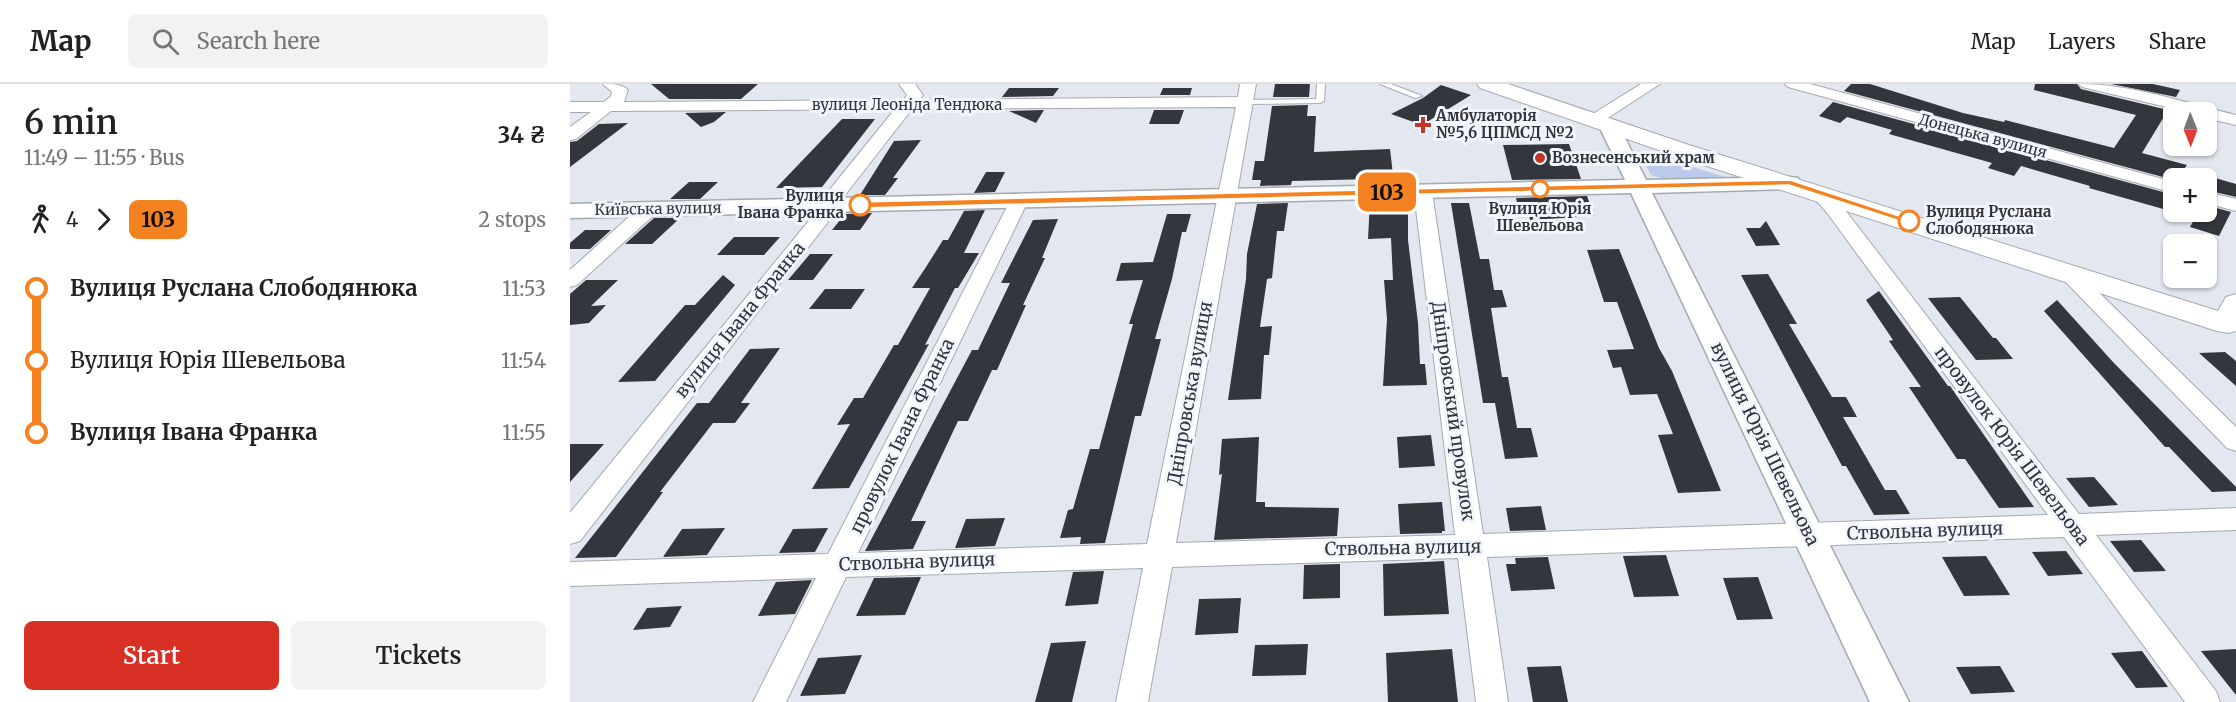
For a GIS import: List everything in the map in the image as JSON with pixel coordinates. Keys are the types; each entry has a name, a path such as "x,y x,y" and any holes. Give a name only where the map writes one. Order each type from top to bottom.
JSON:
{"main road":[{"path":"1487,84 2067,272 2233,318"}],"street":[{"path":"570,135 619,98 620,90 611,84"},
{"path":"1602,123 1652,84"},
{"name":"Донецька вулиця","path":"1793,84 2163,185"},
{"path":"2087,84 2163,103"},
{"path":"1209,87 1219,99 1246,93"},
{"name":"вулиця Леоніда Тендюка","path":"570,107 907,94 1246,93"},
{"name":"Дніпровська вулиця","path":"1132,702 1246,93"},
{"name":"вулиця Івана Франка","path":"570,533 824,214 907,94"},
{"path":"2217,116 2236,120"},
{"name":"вулиця Юрія Шевельова","path":"1602,123 1637,186 1890,702"},
{"name":"Київська вулиця","path":"570,211 1790,183"},
{"name":"Дніпровський провулок","path":"1423,192 1492,702"},
{"name":"провулок Юрія Шевельова","path":"1818,192 1835,210 2204,702"},
{"path":"2217,200 2236,205"},
{"name":"провулок Івана Франка","path":"769,702 1019,201"},
{"path":"570,281 649,209"},
{"path":"2067,272 2236,442"},
{"name":"Ствольна вулиця","path":"570,574 1810,535 2236,519"}],"lane":[{"path":"1246,93 1320,101 1321,84"},
{"path":"1384,84 1413,92"}],"shaded area":[{"path":"1638,150 1725,177 1688,181 1669,180 1651,175"}],"building":[{"path":"651,84 758,84 741,99 669,99"},
{"path":"1275,84 1310,84 1309,97 1273,97"},
{"path":"1851,84 1870,84 1963,113 2004,122 2005,120 2114,148 2136,115 2034,90 2035,84 2077,84 2081,89 2163,109 2163,118 2142,153 2187,165 2185,168 2163,168 2163,177 1844,91"},
{"path":"2111,84 2153,84 2180,90 2176,97"},
{"path":"1441,85 1471,95 1422,125 1391,114 1423,98"},
{"path":"1009,88 1059,88 1053,96 1002,97"},
{"path":"1163,88 1192,88 1190,95 1160,95"},
{"path":"1833,102 2163,192 2163,209 2021,166 2014,176 1988,168 1992,163 1889,134 1892,130 1847,117 1840,123 1819,116"},
{"path":"1308,105 1307,116 1316,116 1314,152 1390,149 1394,183 1371,184 1372,179 1292,181 1291,185 1260,186 1261,180 1252,180 1255,161 1264,161 1272,106"},
{"path":"1044,110 1036,123 1009,111"},
{"path":"1154,110 1184,110 1179,124 1149,124"},
{"path":"726,112 714,122 701,127 685,113"},
{"path":"842,119 875,119 822,187 776,188"},
{"path":"628,123 570,167 570,142 577,141 599,124"},
{"path":"921,140 893,178 898,178 885,195 860,195 894,141"},
{"name":"Вознесенський храм","path":"1569,144 1581,179 1512,180 1503,145"},
{"path":"986,172 1005,172 995,192 974,193"},
{"path":"2217,179 2236,184 2236,197 2217,193"},
{"path":"689,182 718,182 700,199 670,199"},
{"path":"1587,196 1594,216 1530,220 1529,214 1520,215 1516,198"},
{"path":"1370,201 1396,201 1397,204 1408,204 1408,240 1418,323 1420,364 1425,364 1427,385 1383,386 1387,319 1384,280 1393,280 1391,238 1368,239"},
{"path":"1288,203 1284,231 1277,231 1272,278 1267,279 1260,327 1272,326 1269,355 1264,355 1261,399 1228,400 1246,279 1247,254 1257,204"},
{"path":"1451,203 1469,203 1480,259 1489,259 1494,290 1502,290 1507,307 1491,308 1502,377 1508,377 1517,428 1531,428 1538,457 1505,459 1495,403 1483,403"},
{"path":"2217,208 2231,212 2219,236 2190,227 2193,222 2217,222"},
{"path":"985,210 964,253 979,253 958,288 955,288 925,345 929,344 849,488 812,489 850,424 837,425 854,398 863,398 894,345 898,345 930,288 912,288 943,240 948,240 964,211"},
{"path":"872,213 860,230 832,230 845,214"},
{"path":"1167,214 1191,214 1186,232 1182,232 1172,279 1155,339 1161,339 1141,416 1135,416 1105,543 1080,544 1081,537 1060,538 1068,510 1073,509 1090,449 1099,449 1133,324 1129,324 1143,280 1116,281 1121,263 1153,262"},
{"path":"654,218 680,218 652,244 625,244"},
{"path":"1058,219 1042,258 1045,258 997,370 992,370 968,421 958,421 911,521 926,521 913,549 865,551 972,350 978,350 1010,283 1001,283 1033,220"},
{"path":"1766,221 1780,245 1756,246 1746,228 1760,228"},
{"path":"585,230 611,230 590,249 570,249 570,243"},
{"path":"734,237 780,237 764,255 717,255"},
{"path":"1619,249 1721,491 1678,493 1658,435 1673,434 1657,394 1630,395 1621,367 1613,368 1607,350 1634,349 1617,302 1604,302 1587,250"},
{"path":"810,254 833,254 813,280 788,280"},
{"path":"1768,274 1797,324 1789,324 1832,397 1846,397 1857,417 1843,417 1885,490 1896,490 1910,514 1874,515 1846,466 1842,466 1741,275"},
{"path":"723,275 735,285 655,381 618,382 685,305 695,305"},
{"path":"586,280 618,280 591,306 606,305 589,323 570,325 570,294"},
{"path":"825,289 865,289 851,309 809,309"},
{"path":"1879,291 1950,386 2034,507 1999,508 1965,459 1957,459 1909,387 1921,387 1889,341 1893,340 1866,300"},
{"path":"1960,297 2013,359 1976,360 1928,298"},
{"path":"2057,300 2113,362 2236,487 2236,491 2212,492 2169,447 2165,447 2044,311"},
{"path":"780,348 741,403 750,403 735,423 713,423 660,492 663,492 616,557 575,558 697,403 709,403 750,349"},
{"path":"2225,352 2236,361 2236,386 2199,353"},
{"path":"1431,435 1435,466 1399,468 1397,437"},
{"path":"1259,437 1256,502 1265,502 1265,507 1339,508 1337,536 1214,540 1222,474 1219,475 1222,439"},
{"path":"570,444 604,444 570,482"},
{"path":"2094,477 2118,505 2089,507 2066,478"},
{"path":"1442,502 1445,531 1400,534 1398,504"},
{"path":"1541,506 1546,530 1510,531 1506,508"},
{"path":"1005,518 995,546 955,548 966,519"},
{"path":"725,528 707,555 663,557 682,529"},
{"path":"828,528 815,552 779,553 793,529"},
{"path":"2141,540 2166,571 2134,572 2110,541"},
{"path":"2066,551 2083,574 2048,576 2032,552"},
{"path":"1666,555 1679,596 1634,597 1623,556"},
{"path":"1986,556 2010,595 1964,596 1942,557"},
{"path":"1548,557 1555,589 1511,591 1506,564 1516,564 1515,558"},
{"path":"1444,561 1449,614 1384,616 1383,564"},
{"path":"1340,564 1340,598 1303,599 1304,565"},
{"path":"1104,571 1098,604 1065,606 1073,572"},
{"path":"921,577 905,615 856,616 874,578"},
{"path":"1758,577 1773,619 1737,620 1723,578"},
{"path":"812,580 795,614 758,616 776,582"},
{"path":"1241,598 1238,633 1195,635 1199,599"},
{"path":"682,606 670,627 633,630 647,608"},
{"path":"1086,641 1072,702 1035,702 1051,643"},
{"path":"1308,644 1306,675 1252,676 1255,645"},
{"path":"1452,649 1458,702 1388,702 1386,653"},
{"path":"2236,649 2236,695 2201,651"},
{"path":"2142,651 2168,687 2136,688 2111,653"},
{"path":"862,655 845,694 800,696 818,658"},
{"path":"1561,666 1568,702 1533,702 1527,667"},
{"path":"2000,666 2015,692 1971,694 1956,667"}],"bus line":[{"name":"103","path":"860,205 1790,183 1909,221"}],"place":[{"name":"Амбулаторія №5,6 ЦПМСД №2","path":"1423,125"},
{"name":"Вознесенський храм","path":"1540,158"},
{"name":"Вулиця Юрія Шевельова","path":"1540,189"},
{"name":"Вулиця Івана Франка","path":"860,205"},
{"name":"Вулиця Руслана Слободянюка","path":"1909,221"}]}
